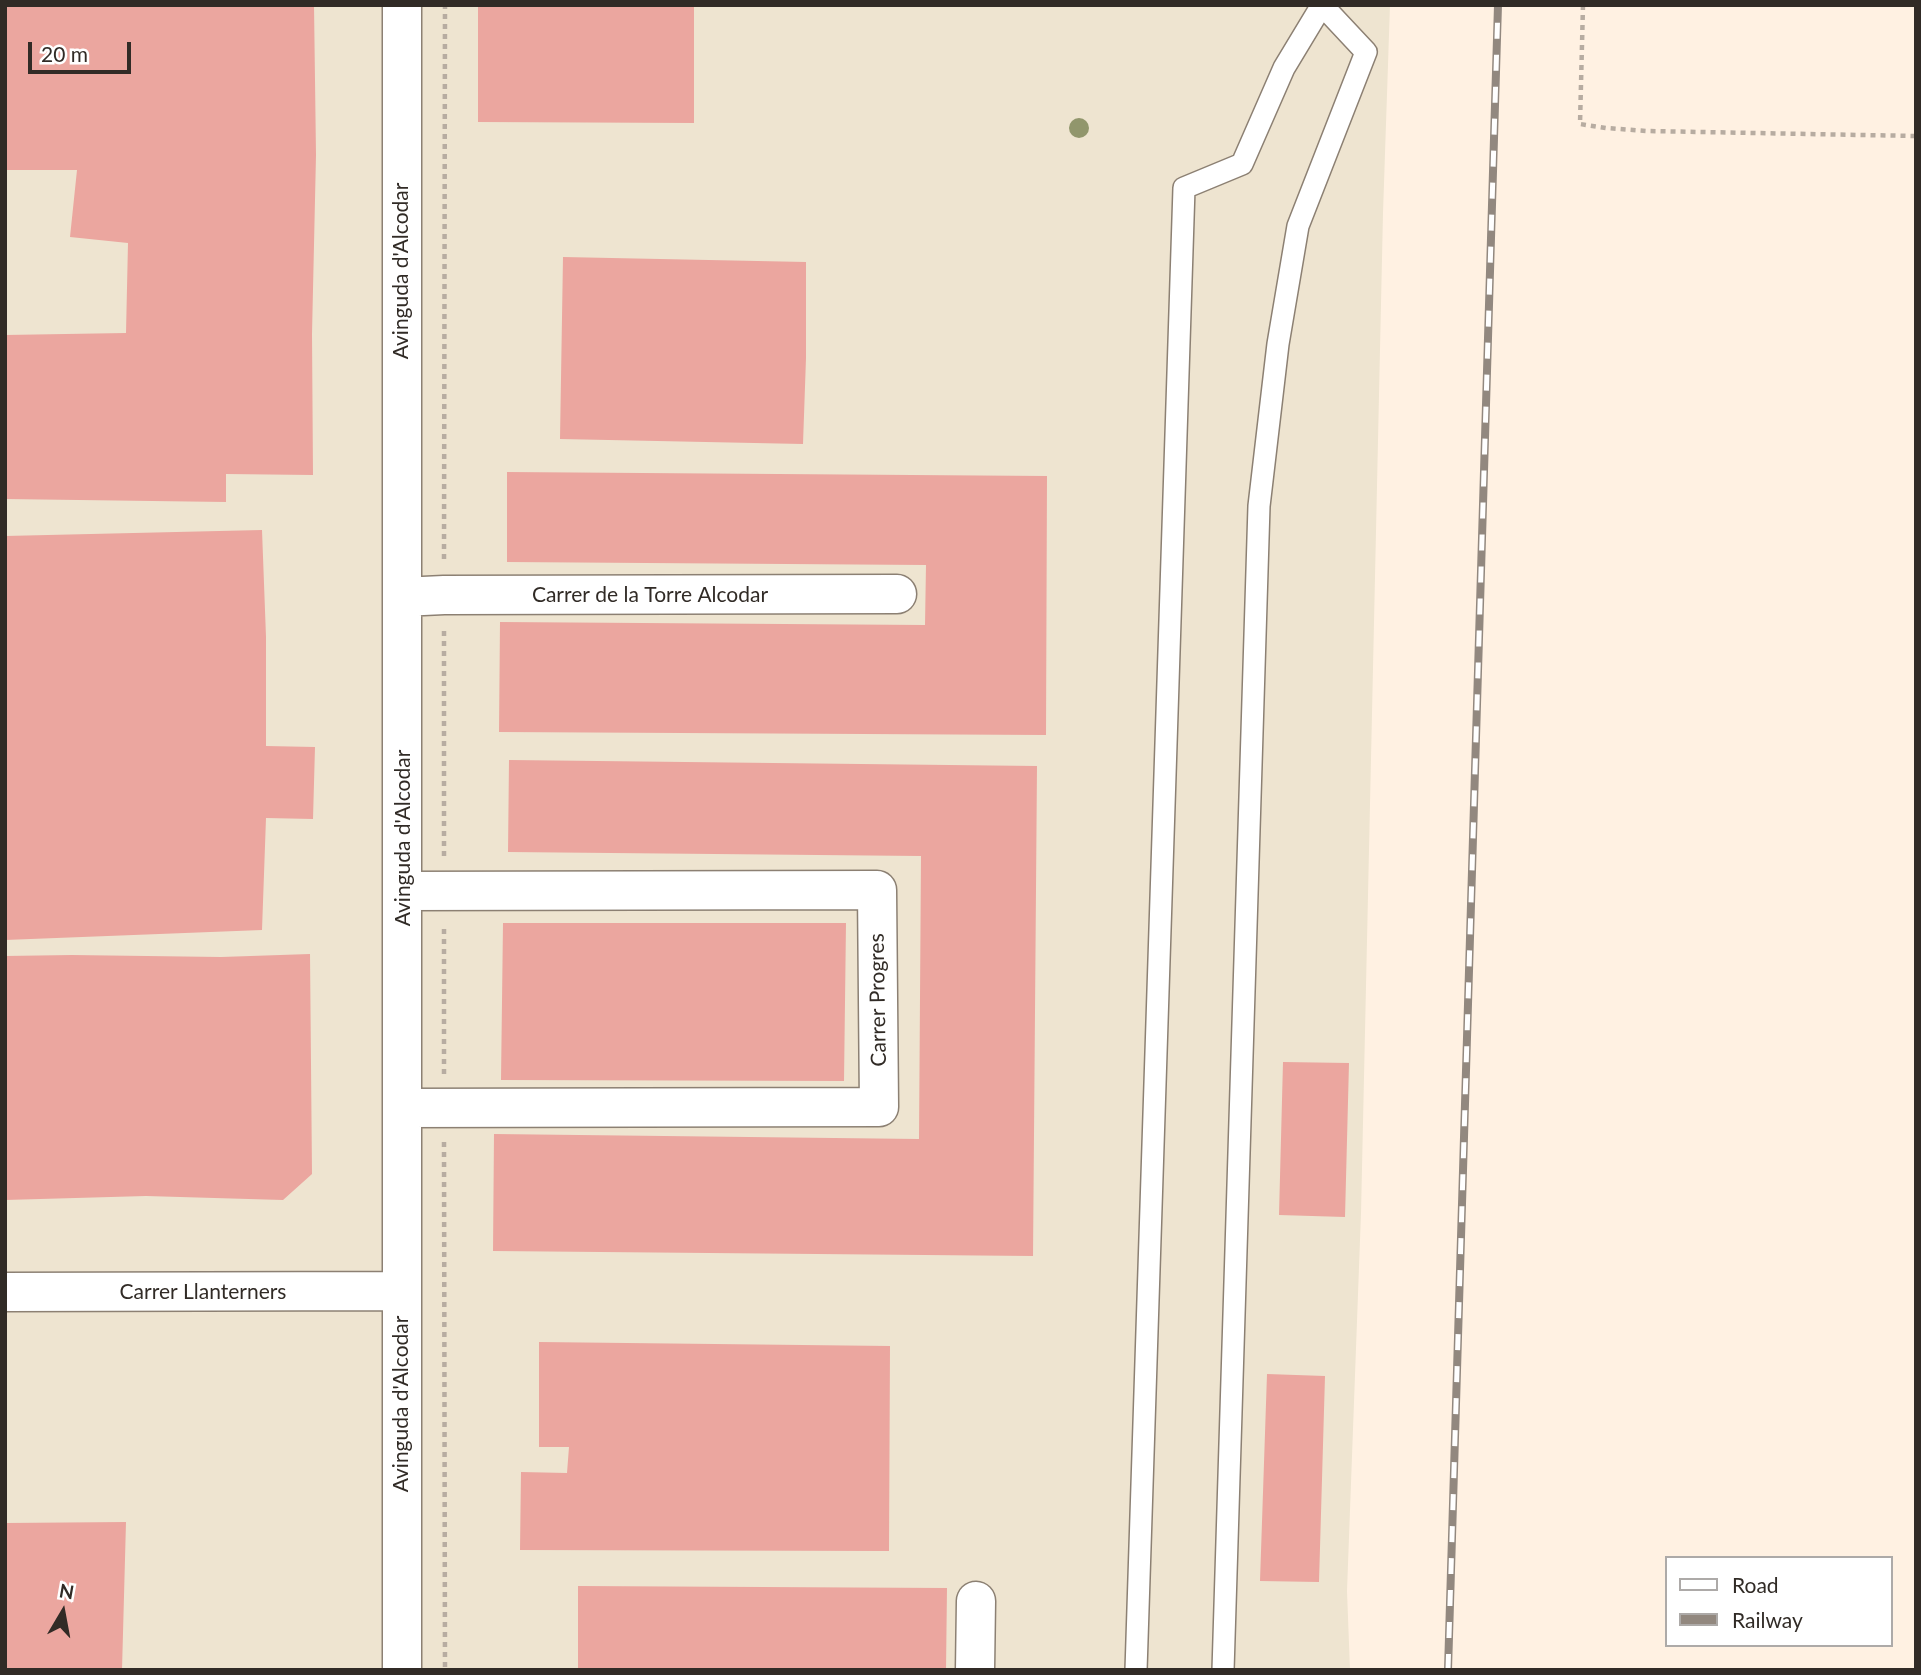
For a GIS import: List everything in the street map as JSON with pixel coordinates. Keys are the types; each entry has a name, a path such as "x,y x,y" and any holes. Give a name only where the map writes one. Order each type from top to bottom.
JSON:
{"street":[{"name":"Avinguda d'Alcodar","path":"402,5 402,1670"},
{"name":"Carrer de la Torre Alcodar","path":"402,597 897,594"},
{"name":"Carrer Progres","path":"402,1108 879,1107 877,890 403,891"},
{"name":"Carrer Llanterners","path":"5,1292 401,1291"},
{"path":"975,1670 976,1601"}],"lane":[{"path":"1136,1670 1184,188 1242,164 1284,68 1322,5 1366,52 1298,226 1278,344 1259,506 1223,1670"}],"path":[{"path":"445,5 445,1670"},
{"path":"1583,5 1580,124 1647,131 1916,136"}],"shaded area":[{"path":"5,5 1390,5 1361,1213 1347,1591 1350,1670 5,1670"}],"building":[{"path":"5,5 314,5 316,155 312,334 313,475 226,474 226,502 5,499 5,335 126,333 128,243 70,237 77,170 5,170"},
{"path":"478,5 694,5 694,123 478,122"},
{"path":"563,257 806,262 803,444 560,439"},
{"path":"507,472 1047,476 1046,735 499,732 500,622 925,625 926,565 507,562"},
{"path":"262,530 266,746 315,747 313,819 266,818 262,930 5,940 5,536"},
{"path":"509,760 1037,766 1033,1256 493,1251 494,1134 919,1139 921,856 508,852"},
{"path":"503,923 846,923 844,1081 501,1080"},
{"path":"310,954 312,1174 283,1200 146,1196 5,1200 5,956 221,957"},
{"path":"1283,1062 1349,1063 1345,1217 1279,1215"},
{"path":"539,1342 890,1346 889,1551 520,1550 521,1472 567,1473 569,1447 539,1447"},
{"path":"1267,1374 1325,1376 1319,1582 1260,1581"},
{"path":"126,1522 122,1670 5,1670 5,1523"},
{"path":"578,1586 947,1588 946,1670 578,1670"}],"railway":[{"path":"1448,1670 1498,5"}]}
